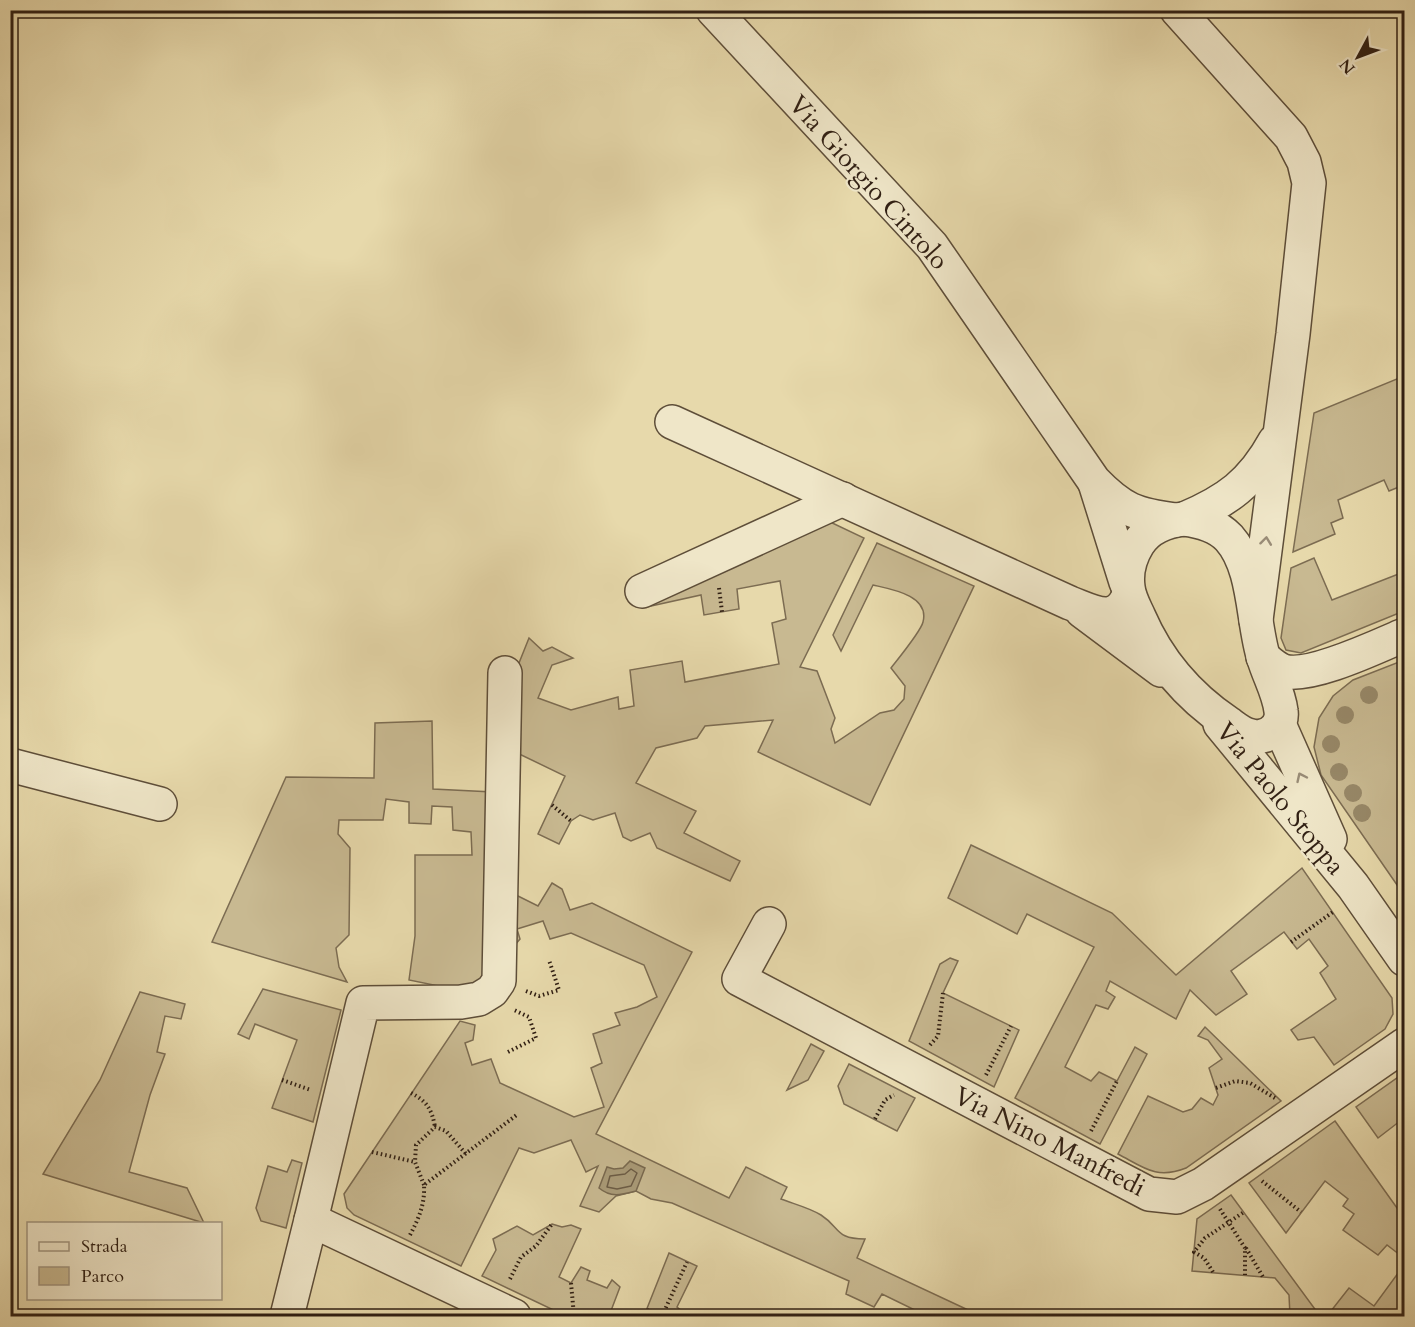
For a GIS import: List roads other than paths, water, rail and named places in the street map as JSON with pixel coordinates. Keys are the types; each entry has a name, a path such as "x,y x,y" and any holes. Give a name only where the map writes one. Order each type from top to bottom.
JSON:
{"street":[{"name":"Via Giorgio Cintolo","path":"713,10 932,246 1094,481 1111,499 1128,510 1152,517 1208,524 1229,538 1245,566 1256,620"},
{"path":"1177,10 1292,136 1304,162 1309,183 1293,334 1256,620"},
{"path":"672,422 1070,603 1103,615 1116,612 1124,606 1129,591 1127,570 1132,554 1141,540 1153,529 1207,509 1228,497 1251,478 1264,462 1280,432"},
{"name":"Via Giorgio Cintolo","path":"1094,481 1129,591 1147,635 1160,659 1199,701"},
{"path":"642,591 843,499"},
{"path":"1070,603 1122,639 1199,701 1253,737 1265,736 1302,694 1339,662"},
{"name":"Via Paolo Stoppa","path":"1256,620 1263,657 1280,705 1279,722 1299,772 1353,886"},
{"path":"1263,657 1283,671 1299,672 1339,662 1404,635"},
{"path":"287,1317 363,1003 461,1002 478,999 492,991 499,981 506,673"},
{"name":"Via Paolo Stoppa","path":"1199,701 1353,886 1404,959"},
{"path":"10,765 160,804"},
{"name":"Via Nino Manfredi","path":"769,924 739,979 1149,1194 1177,1197 1203,1184 1404,1045"},
{"path":"311,1220 510,1302"}],"water":[{"path":"630,1161 645,1168 636,1191 612,1194 599,1188 607,1167 623,1168"}]}
